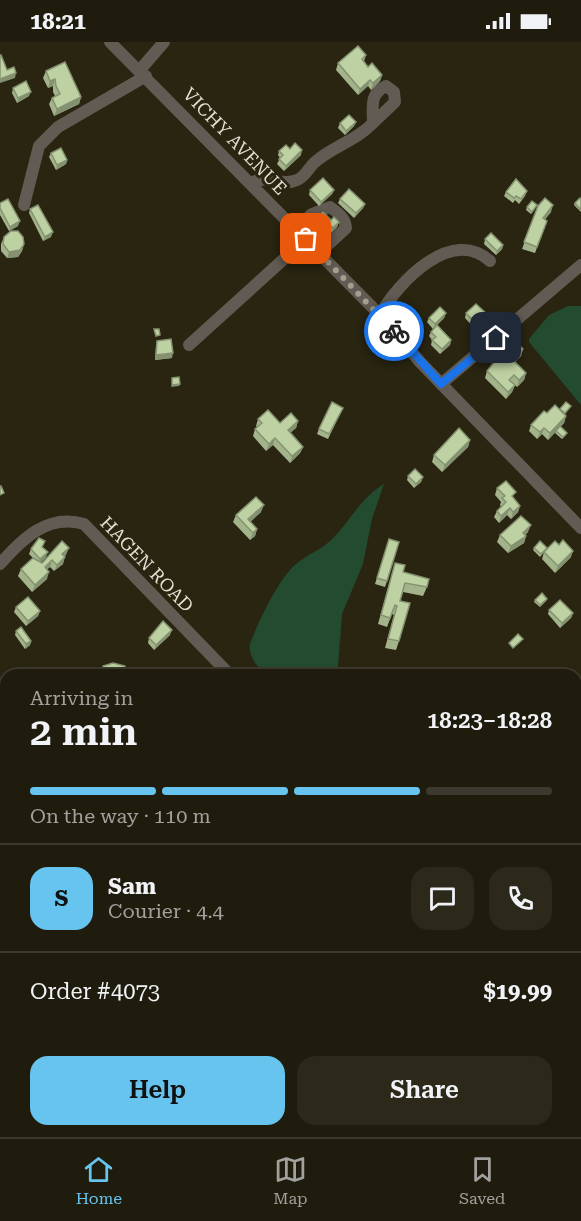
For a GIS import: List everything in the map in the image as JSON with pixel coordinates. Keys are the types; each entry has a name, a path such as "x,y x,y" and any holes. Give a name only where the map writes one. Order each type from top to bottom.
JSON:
{"street":[{"name":"VICHY AVENUE","path":"110,42 380,315 441,384 581,528"},
{"path":"24,205 39,146 58,127 143,73 164,42"},
{"path":"251,183 258,180 296,181 314,163 351,141 373,123"},
{"path":"296,229 319,210 330,207 339,213 346,228 319,253"},
{"path":"189,345 306,239"},
{"path":"380,315 399,290 442,253 467,250 483,255 490,261"},
{"path":"441,384 581,266"},
{"name":"HAGEN ROAD","path":"0,564 33,531 63,520 84,524 224,669"}],"shaded area":[{"path":"568,306 581,306 581,405 529,342 549,315"},
{"path":"384,484 372,519 363,564 342,614 338,667 335,669 260,669 252,657 250,644 283,579 296,564 330,541 376,489"}],"building":[{"path":"358,46 366,55 362,59 368,67 372,63 382,75 373,83 370,80 360,89 338,63"},
{"path":"0,55 7,70 14,67 16,73 0,79"},
{"path":"65,62 81,97 57,109 52,98 60,94 55,79 50,81 46,71"},
{"path":"26,81 31,92 18,98 13,88"},
{"path":"349,115 356,122 346,131 340,123"},
{"path":"295,143 302,150 286,166 279,159 283,155 279,151 286,145 290,149"},
{"path":"61,148 67,160 57,165 51,153"},
{"path":"323,178 334,190 321,202 310,190"},
{"path":"516,179 527,191 521,199 516,196 514,198 506,192"},
{"path":"349,189 365,204 356,213 340,199"},
{"path":"545,198 553,205 543,218 547,221 537,247 524,242 538,206"},
{"path":"580,198 581,200 581,210 575,203"},
{"path":"8,199 20,221 10,227 0,208 0,203"},
{"path":"532,201 537,205 532,212 527,207"},
{"path":"38,205 53,232 45,237 30,209"},
{"path":"323,212 331,220 334,217 339,222 333,228 328,224 321,231 313,222"},
{"path":"11,231 18,231 23,237 24,244 20,250 9,252 3,244 4,237"},
{"path":"491,233 503,245 497,251 485,239"},
{"path":"476,304 488,315 477,325 466,313"},
{"path":"440,307 446,313 435,324 429,318"},
{"path":"437,325 451,340 442,349 432,340 436,337 431,332"},
{"path":"154,329 159,329 160,335 156,336"},
{"path":"171,339 173,353 156,355 157,341"},
{"path":"516,342 523,349 513,360 526,373 519,380 514,375 509,380 515,385 508,392 487,371 503,351 505,353"},
{"path":"179,377 180,384 172,385 172,378"},
{"path":"332,402 343,408 329,434 319,429"},
{"path":"566,402 571,406 565,413 560,409"},
{"path":"555,405 566,416 550,433 544,428 540,432 531,425 544,411 547,413"},
{"path":"268,410 280,423 291,413 298,421 288,430 303,447 292,456 275,438 269,444 255,429 262,423 258,419"},
{"path":"560,426 567,433 563,437 556,431"},
{"path":"459,428 470,440 445,465 434,455"},
{"path":"415,469 423,477 416,484 408,476"},
{"path":"506,481 516,492 512,496 520,506 513,512 510,508 501,516 497,511 506,502 502,498 505,496 497,488"},
{"path":"256,497 264,505 248,519 257,529 253,533 236,515"},
{"path":"521,516 531,525 523,533 526,536 511,546 500,535"},
{"path":"39,538 45,541 42,547 48,552 40,559 31,549"},
{"path":"389,539 399,542 387,581 377,578"},
{"path":"563,540 573,551 558,566 544,552 555,541 559,545"},
{"path":"62,541 69,548 62,554 65,557 57,565 52,560 45,567 49,572 35,585 21,569 33,558 42,563"},
{"path":"540,541 547,548 541,554 534,548"},
{"path":"395,563 405,565 403,572 429,579 427,587 405,583 400,601 410,603 399,641 388,639 397,606 395,605 390,618 381,615"},
{"path":"542,593 547,599 540,605 535,600"},
{"path":"28,597 40,611 28,621 16,607"},
{"path":"560,600 573,613 562,623 549,610"},
{"path":"163,621 172,630 156,645 149,638"},
{"path":"21,627 31,641 26,644 16,631"},
{"path":"518,634 523,639 513,648 509,643"},
{"path":"113,663 125,666 124,669 102,669 103,666"}],"way so far":[{"path":"306,239 394,331"}],"route":[{"path":"394,331 441,384 496,338"}]}
